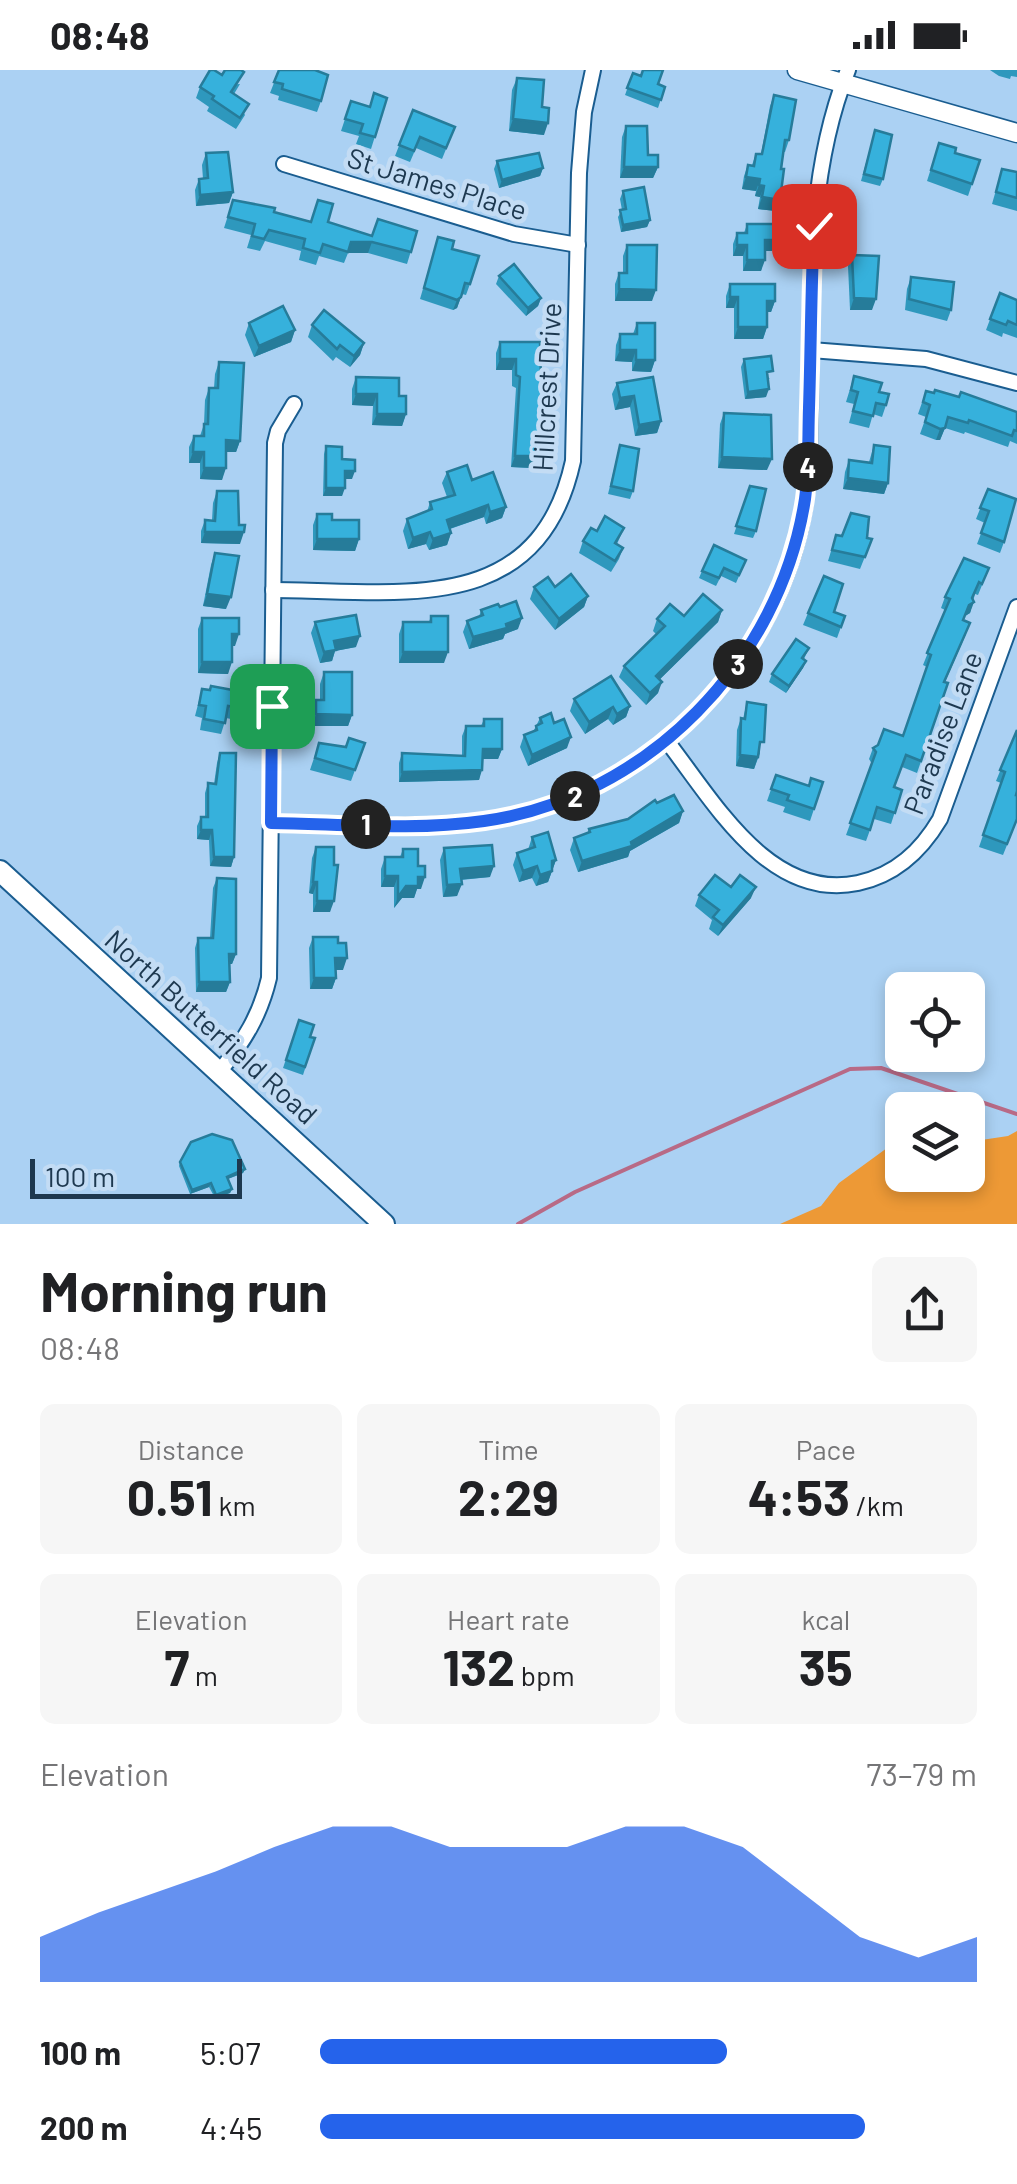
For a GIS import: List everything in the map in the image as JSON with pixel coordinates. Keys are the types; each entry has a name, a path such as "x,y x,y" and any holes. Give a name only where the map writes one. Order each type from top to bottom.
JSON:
{"main road":[{"name":"North Butterfield Road","path":"0,871 384,1224"}],"street":[{"name":"Hillcrest Drive","path":"274,590 434,590 462,586 511,564 542,536 562,502 573,461 584,112 593,70"},
{"path":"796,70 845,77 1017,133"},
{"path":"271,823 434,825 503,818 579,794 626,770 666,740 738,664 762,628 782,584 805,498 814,226 825,153 845,77"},
{"name":"St James Place","path":"284,164 514,234 578,245"},
{"path":"810,350 926,358 1017,382"},
{"path":"220,1071 248,1038 269,978 275,443 294,404"},
{"name":"Paradise Lane","path":"666,740 757,852 788,875 818,884 849,885 885,875 910,859 940,819 1017,608"}],"shaded area":[{"path":"1017,1131 1017,1224 780,1224 821,1206 839,1183 885,1149 885,1192 985,1192 985,1139"}],"building":[{"path":"210,70 222,75 225,70 244,72 231,92 249,104 240,118 200,87"},
{"path":"279,70 315,70 328,75 321,101 282,89 283,84 274,82"},
{"path":"643,70 663,70 658,84 665,87 661,100 627,88 633,73 641,76"},
{"path":"517,78 544,80 542,107 549,108 548,123 513,119"},
{"path":"374,93 387,98 375,137 360,133 363,124 345,119 351,101 370,107"},
{"path":"774,95 796,100 789,140 785,140 780,200 762,197 764,186 759,185 760,179 746,177 748,165 754,166 756,154 762,154"},
{"path":"413,110 455,127 446,148 420,137 414,151 399,145"},
{"path":"626,126 647,126 648,155 658,155 658,167 624,167"},
{"path":"875,130 892,135 883,179 864,174"},
{"path":"939,143 956,148 955,153 980,160 972,184 931,170"},
{"path":"228,152 233,192 200,195 199,179 208,178 206,153"},
{"path":"539,153 543,168 502,180 497,161"},
{"path":"1002,169 1017,172 1017,198 996,192"},
{"path":"644,187 650,220 623,225 623,191"},
{"path":"233,200 275,208 274,212 311,222 318,200 333,204 328,222 372,236 378,219 417,231 411,252 372,242 351,242 348,252 323,244 320,253 303,248 305,239 269,230 264,239 252,236 255,224 228,217"},
{"path":"747,224 776,224 776,240 765,240 765,260 747,260 747,245 737,245 737,233 747,233"},
{"path":"438,237 454,241 452,249 479,256 470,284 465,283 457,300 424,288"},
{"path":"627,245 657,245 656,290 619,289 619,273 627,273"},
{"path":"852,255 879,256 876,299 854,298"},
{"path":"514,264 541,298 528,308 499,276"},
{"path":"911,277 954,282 951,310 909,299"},
{"path":"730,284 775,284 775,301 767,301 767,327 738,327 738,297 730,297"},
{"path":"1000,293 1017,300 1017,325 990,319"},
{"path":"283,306 295,330 259,346 249,323"},
{"path":"324,310 364,343 354,356 340,345 337,349 312,325"},
{"path":"637,323 655,323 655,360 636,360 636,350 620,350 620,334 637,334"},
{"path":"500,342 540,342 542,413 537,456 515,456 520,377 516,375 516,359 500,359"},
{"path":"771,356 773,371 767,372 769,389 748,392 744,359"},
{"path":"219,362 244,363 240,441 226,440 226,468 204,468 204,452 193,452 194,436 204,436 209,388 218,388"},
{"path":"854,376 882,383 879,392 889,394 886,405 876,403 873,416 853,411 858,392 851,390"},
{"path":"356,377 399,378 399,396 406,396 406,414 377,414 377,394 356,394"},
{"path":"653,377 661,421 639,425 634,396 620,398 617,383"},
{"path":"926,391 959,397 961,392 1017,412 1017,431 1012,436 969,420 968,423 948,417 945,428 925,422 930,405 923,402"},
{"path":"724,413 771,415 772,459 722,457"},
{"path":"620,445 639,449 633,491 611,486"},
{"path":"874,445 890,447 888,483 848,478 849,460 872,463"},
{"path":"326,446 342,447 342,459 355,460 355,471 345,471 345,488 326,488"},
{"path":"467,465 472,480 493,472 506,507 490,512 488,505 447,520 451,533 433,539 430,532 413,538 407,519 432,509 430,502 455,495 447,472"},
{"path":"750,486 766,489 756,531 736,526"},
{"path":"988,489 1016,499 1004,542 981,533 989,511 980,508"},
{"path":"217,491 238,491 239,525 245,525 244,532 205,532 205,520 215,521"},
{"path":"851,513 869,517 867,538 872,539 865,557 832,550 836,535 842,536"},
{"path":"317,514 332,514 332,520 359,520 359,539 317,539"},
{"path":"605,516 624,528 615,543 623,548 615,561 583,541 591,528 597,531"},
{"path":"714,545 746,560 739,575 724,568 719,578 702,571"},
{"path":"215,553 239,556 231,597 207,594"},
{"path":"964,558 989,568 963,620 970,623 944,682 948,683 921,761 906,755 894,787 902,790 895,813 877,807 870,830 850,823 876,752 873,748 884,729 903,736 931,655 927,653 950,599 945,597"},
{"path":"571,574 588,596 559,619 534,587 548,577 555,587"},
{"path":"824,576 843,584 834,612 845,616 841,627 808,613"},
{"path":"703,594 722,610 656,676 662,682 650,693 624,666 665,626 657,619 670,604 684,616"},
{"path":"516,601 522,618 506,624 507,628 473,637 467,621 483,615 481,610"},
{"path":"356,615 360,636 334,641 336,650 324,652 315,622"},
{"path":"431,616 448,616 448,652 403,652 403,622 431,622"},
{"path":"202,618 239,618 239,634 232,634 232,662 202,662"},
{"path":"796,639 809,648 802,658 806,661 789,686 772,674"},
{"path":"324,672 352,672 352,715 316,714 316,700 324,700"},
{"path":"611,676 630,706 617,714 613,707 589,722 574,699"},
{"path":"211,686 238,691 235,707 228,706 225,723 204,719 206,706 199,705 202,689 210,690"},
{"path":"747,702 766,705 764,742 760,742 758,757 740,755 741,718 745,719"},
{"path":"551,713 554,723 564,719 571,737 532,755 524,735 537,730 536,726 542,723 540,718"},
{"path":"484,719 502,719 502,749 483,749 482,770 402,772 402,753 465,756 466,726 484,726"},
{"path":"1017,730 1017,819 1007,844 983,835 1005,772 1000,770"},
{"path":"349,738 365,743 355,770 315,758 319,743 346,747"},
{"path":"220,753 236,753 234,857 214,857 212,830 201,830 201,817 208,817 208,783 216,784"},
{"path":"776,775 809,786 811,778 823,782 814,809 787,800 789,795 771,789"},
{"path":"674,795 683,811 631,842 632,846 582,861 574,838 590,832 589,829 628,819 655,800 657,803"},
{"path":"548,832 556,860 552,861 552,871 540,875 537,866 523,871 517,853 535,847 532,837"},
{"path":"492,845 494,866 460,869 462,884 447,885 444,848"},
{"path":"316,847 334,847 334,865 338,865 334,901 317,901 317,882 313,882"},
{"path":"403,849 418,849 418,866 425,866 425,877 418,877 418,886 406,886 398,897 398,876 385,876 385,857 403,857"},
{"path":"715,875 731,887 740,875 756,887 723,925 713,917 719,910 699,895"},
{"path":"217,878 236,879 236,954 229,954 230,982 199,982 198,938 213,938"},
{"path":"313,937 338,937 338,943 346,943 347,958 335,958 336,978 314,978"},
{"path":"299,1020 314,1025 310,1037 315,1038 305,1067 286,1060"},
{"path":"212,1134 232,1140 245,1169 227,1177 232,1189 216,1195 211,1183 192,1190 180,1162 191,1142"}],"waterway":[{"path":"518,1224 575,1192 850,1069 881,1068 1017,1114"}],"route":[{"path":"272,706 271,823 434,825 503,818 579,794 626,770 690,719 723,684 762,628 797,539 808,475 814,226"}]}
